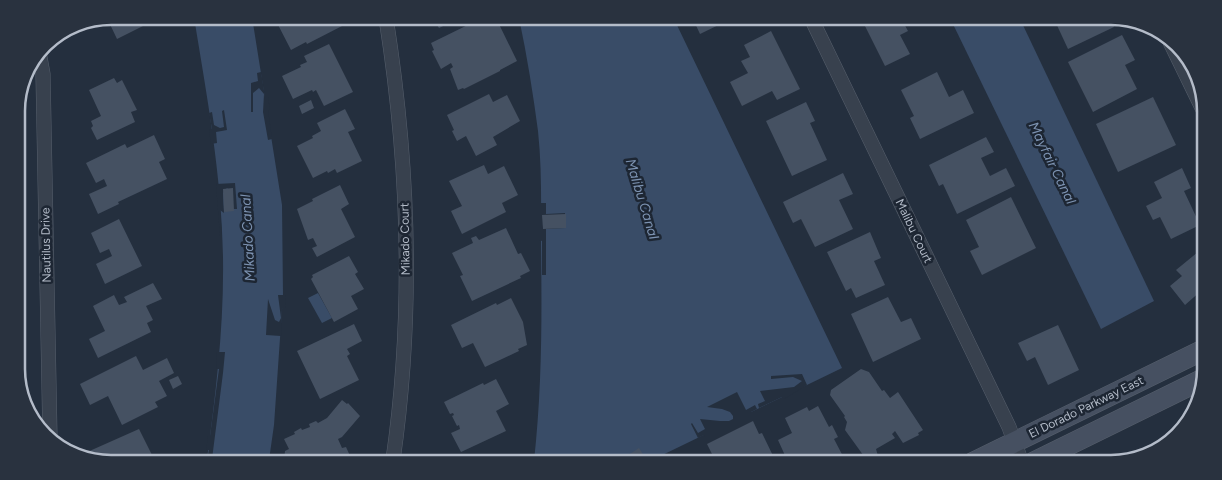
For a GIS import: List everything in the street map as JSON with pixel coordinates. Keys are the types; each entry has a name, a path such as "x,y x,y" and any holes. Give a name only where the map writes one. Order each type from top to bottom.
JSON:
{"street":[{"name":"Mikado Court","path":"387,25 401,131 407,260 403,363 399,421 394,455"},
{"name":"Malibu Court","path":"814,25 1009,427 1019,455"},
{"path":"1177,57 1195,93"},
{"name":"Nautilus Drive","path":"41,62 43,74 50,430"},
{"name":"El Dorado Parkway East","path":"988,455 1197,353"},
{"path":"1048,455 1195,383"}],"water":[{"name":"Mikado Canal","path":"195,25 253,25 282,205 283,295 274,425 270,455 207,455 221,334 223,283 220,197 209,107"},
{"name":"Malibu Canal","path":"520,25 677,25 842,368 662,455 535,455 541,353 541,173 536,117"},
{"name":"Mayfair Canal","path":"953,25 1023,25 1154,301 1101,329"},
{"path":"318,293 332,318 322,323 308,298"}],"pier":[{"path":"261,72 265,97 268,97 270,110 268,110 272,139 268,140 263,112 264,94 259,88 253,93 253,112 251,112 251,83 258,81 257,73"},
{"path":"224,110 227,130 216,132 217,143 211,144 209,130 212,129 209,113 212,112 214,125 220,128 224,127 222,111"},
{"path":"235,183 237,209 233,209 232,193 227,188 223,193 224,213 220,210 222,235 220,236 216,184"},
{"path":"541,203 546,203 546,214 565,213 565,228 546,229 546,275 542,275 542,241 539,240"},
{"path":"278,295 286,295 285,308 282,308 281,336 266,335 268,299 275,320 279,322 281,318"},
{"path":"217,352 225,352 213,455 208,455 209,450 206,450 208,436 210,436 219,369 216,369"},
{"path":"802,374 807,385 784,399 782,397 759,408 758,404 765,401 760,391 794,387 802,381 793,377 771,379 771,376"},
{"path":"737,392 746,410 755,405 757,409 751,412 751,414 705,437 704,435 698,438 692,423 698,433 705,429 700,419 729,421 733,419 730,412 707,407"}],"building":[{"path":"110,25 145,25 117,39"},
{"path":"278,25 344,25 307,44 306,42 291,50"},
{"path":"468,25 499,25 517,61 464,89 458,90 450,69 453,67 451,63 441,69 432,51 434,50 431,43"},
{"path":"696,25 719,25 700,34"},
{"path":"864,25 905,25 908,31 900,35 910,54 885,66"},
{"path":"1057,25 1113,25 1114,27 1068,49"},
{"path":"771,31 800,89 777,100 772,91 742,106 730,82 748,73 741,61 750,57 744,45"},
{"path":"1122,35 1135,60 1125,65 1137,89 1093,112 1068,62"},
{"path":"329,44 353,92 324,106 316,90 293,99 282,76 307,62 304,56"},
{"path":"937,72 949,97 963,90 974,113 920,139 910,118 914,116 901,90"},
{"path":"114,78 117,83 122,80 137,110 131,112 135,122 97,140 91,128 93,126 91,121 101,116 89,90"},
{"path":"489,94 493,102 507,95 520,121 493,137 497,145 476,156 466,136 457,141 447,115"},
{"path":"1153,97 1176,145 1118,172 1096,124"},
{"path":"311,100 314,108 302,114 299,106"},
{"path":"806,102 815,121 810,123 827,160 792,176 766,121"},
{"path":"345,109 355,129 348,132 362,161 337,173 335,169 313,178 297,146 313,138 312,136 321,131 317,123"},
{"path":"154,135 165,159 159,162 167,179 118,202 119,204 98,214 89,194 107,186 104,179 96,183 86,163 125,144 127,148"},
{"path":"986,137 994,152 981,158 990,176 1006,168 1015,186 957,214 943,184 939,186 929,165"},
{"path":"484,165 488,174 504,166 518,195 502,203 506,212 462,234 451,211 462,206 449,181"},
{"path":"1182,168 1191,188 1184,191 1197,219 1197,226 1171,239 1160,217 1153,220 1146,206 1162,198 1154,182"},
{"path":"843,173 853,194 839,200 853,229 815,247 801,219 793,223 783,202"},
{"path":"340,185 349,204 341,209 355,237 317,257 312,248 317,246 313,238 308,240 297,209"},
{"path":"233,188 234,211 224,212 223,189"},
{"path":"1011,197 1036,248 982,275 970,251 979,247 966,220"},
{"path":"566,214 566,228 543,229 542,215"},
{"path":"119,219 142,266 105,284 96,264 112,256 109,249 100,253 91,233"},
{"path":"506,228 518,254 521,253 530,271 520,276 521,278 472,301 460,276 463,275 452,253 473,243 471,238 476,236 479,240"},
{"path":"870,232 881,258 874,261 885,285 856,298 851,288 846,291 827,252"},
{"path":"1197,253 1197,294 1185,305 1170,286 1182,276 1176,270"},
{"path":"349,256 358,272 355,274 364,289 351,296 358,309 334,322 311,279 312,275"},
{"path":"153,283 162,299 146,306 153,320 147,323 151,332 98,358 89,339 105,331 93,306 114,295 119,305 127,302 124,297"},
{"path":"888,297 901,322 911,318 921,339 873,362 851,314"},
{"path":"511,298 523,322 527,345 518,349 519,351 485,367 473,343 462,348 451,325 496,303 497,305"},
{"path":"354,324 362,341 347,349 350,354 347,356 359,380 320,399 297,351"},
{"path":"1058,325 1079,370 1048,385 1035,357 1027,361 1018,343"},
{"path":"136,356 143,370 167,358 174,373 159,381 167,396 155,402 158,407 122,425 108,396 90,405 80,384"},
{"path":"861,369 869,372 882,391 884,390 890,398 898,392 923,430 918,433 919,435 903,443 895,431 892,434 895,438 876,449 878,455 863,455 845,430 847,422 845,416 830,395 831,390"},
{"path":"178,376 182,384 173,389 169,380"},
{"path":"496,379 509,404 496,411 506,431 461,452 451,433 460,429 459,425 457,426 452,416 454,415 453,413 450,414 444,402 483,383 484,385"},
{"path":"342,400 348,403 360,416 342,437 338,439 342,448 346,447 350,455 285,455 285,451 289,449 284,439 295,434 294,432 301,428 302,430 310,427 309,424 316,421 318,423 327,418"},
{"path":"818,406 829,427 832,425 838,437 834,439 842,455 785,455 778,440 792,433 785,418 807,407 809,411"},
{"path":"753,421 759,434 762,433 773,455 712,455 707,444"},
{"path":"139,429 152,455 111,455 88,451"},
{"path":"639,448 643,455 628,455"}]}
